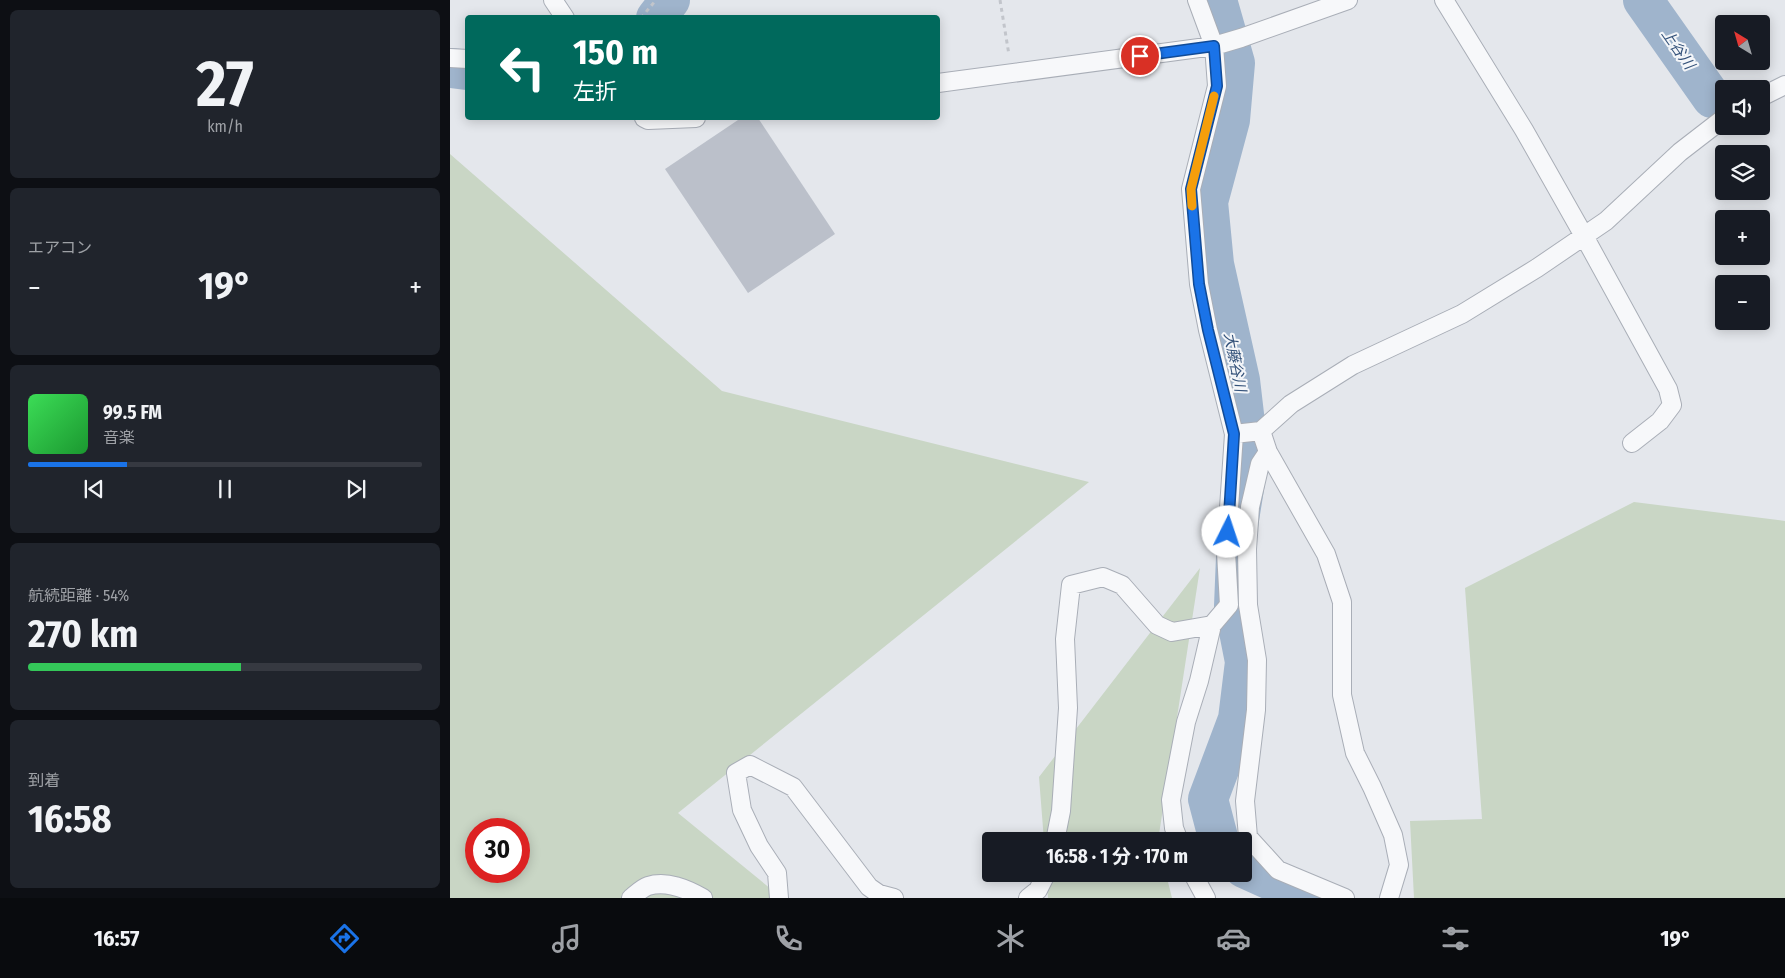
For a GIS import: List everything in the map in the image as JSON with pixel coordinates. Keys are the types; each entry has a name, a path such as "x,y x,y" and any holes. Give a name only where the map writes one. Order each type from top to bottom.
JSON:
{"street":[{"path":"553,0 563,15"},
{"path":"1197,0 1226,43 1191,189 1199,284 1208,330 1248,433 1268,452 1326,554 1342,602 1342,695 1350,734 1355,753 1393,835 1400,865 1389,898"},
{"path":"940,83 1226,43 1348,0"},
{"path":"1444,0 1524,130 1668,389 1672,405 1660,421 1632,444"},
{"path":"450,58 465,59"},
{"path":"1770,92 1785,85"},
{"path":"1176,832 1171,800 1186,722 1199,681 1212,626 1229,605 1226,552 1248,433 1345,370 1462,314 1537,268 1606,221 1680,152 1715,125"},
{"path":"1268,452 1260,464 1250,507 1247,549 1248,604 1257,660 1256,710 1245,801 1248,836 1278,870 1345,898"},
{"path":"1057,832 1061,811 1068,708 1065,638 1071,585 1103,577 1122,585 1157,625 1172,632 1212,626"},
{"path":"779,898 777,873 759,846 742,810 736,773 750,765 794,787 869,887 879,894 894,898"},
{"path":"1028,898 1038,890 1042,882"},
{"path":"1197,882 1206,898"},
{"path":"632,898 647,886 670,885 685,889 703,898"}],"path":[{"path":"644,15 656,0"},
{"path":"1000,0 1011,73"}],"green space":[{"path":"450,154 722,391 1089,482 678,813 782,898 450,898"},
{"path":"1634,502 1785,521 1785,898 1414,898 1410,821 1482,819 1465,588"},
{"path":"1200,568 1159,832 1043,832 1039,777"},
{"path":"1047,882 1168,882 1172,898 1048,898"}],"building":[{"path":"738,120 759,120 835,234 748,293 665,169"}],"waterway":[{"path":"658,15 670,0"},
{"name":"大藤谷川","path":"1217,0 1235,63 1230,120 1208,202 1214,264 1240,380 1249,457 1237,532 1234,606 1245,662 1238,719 1208,799 1217,832"},
{"name":"上谷川","path":"1643,0 1712,98"},
{"path":"450,68 465,70"},
{"name":"大藤谷川","path":"1252,872 1310,898"}],"slow traffic":[{"path":"1192,206 1191,189 1214,96"}],"route":[{"path":"1140,56 1214,46 1217,86 1191,189 1199,284 1208,330 1234,434 1228,532"}]}
